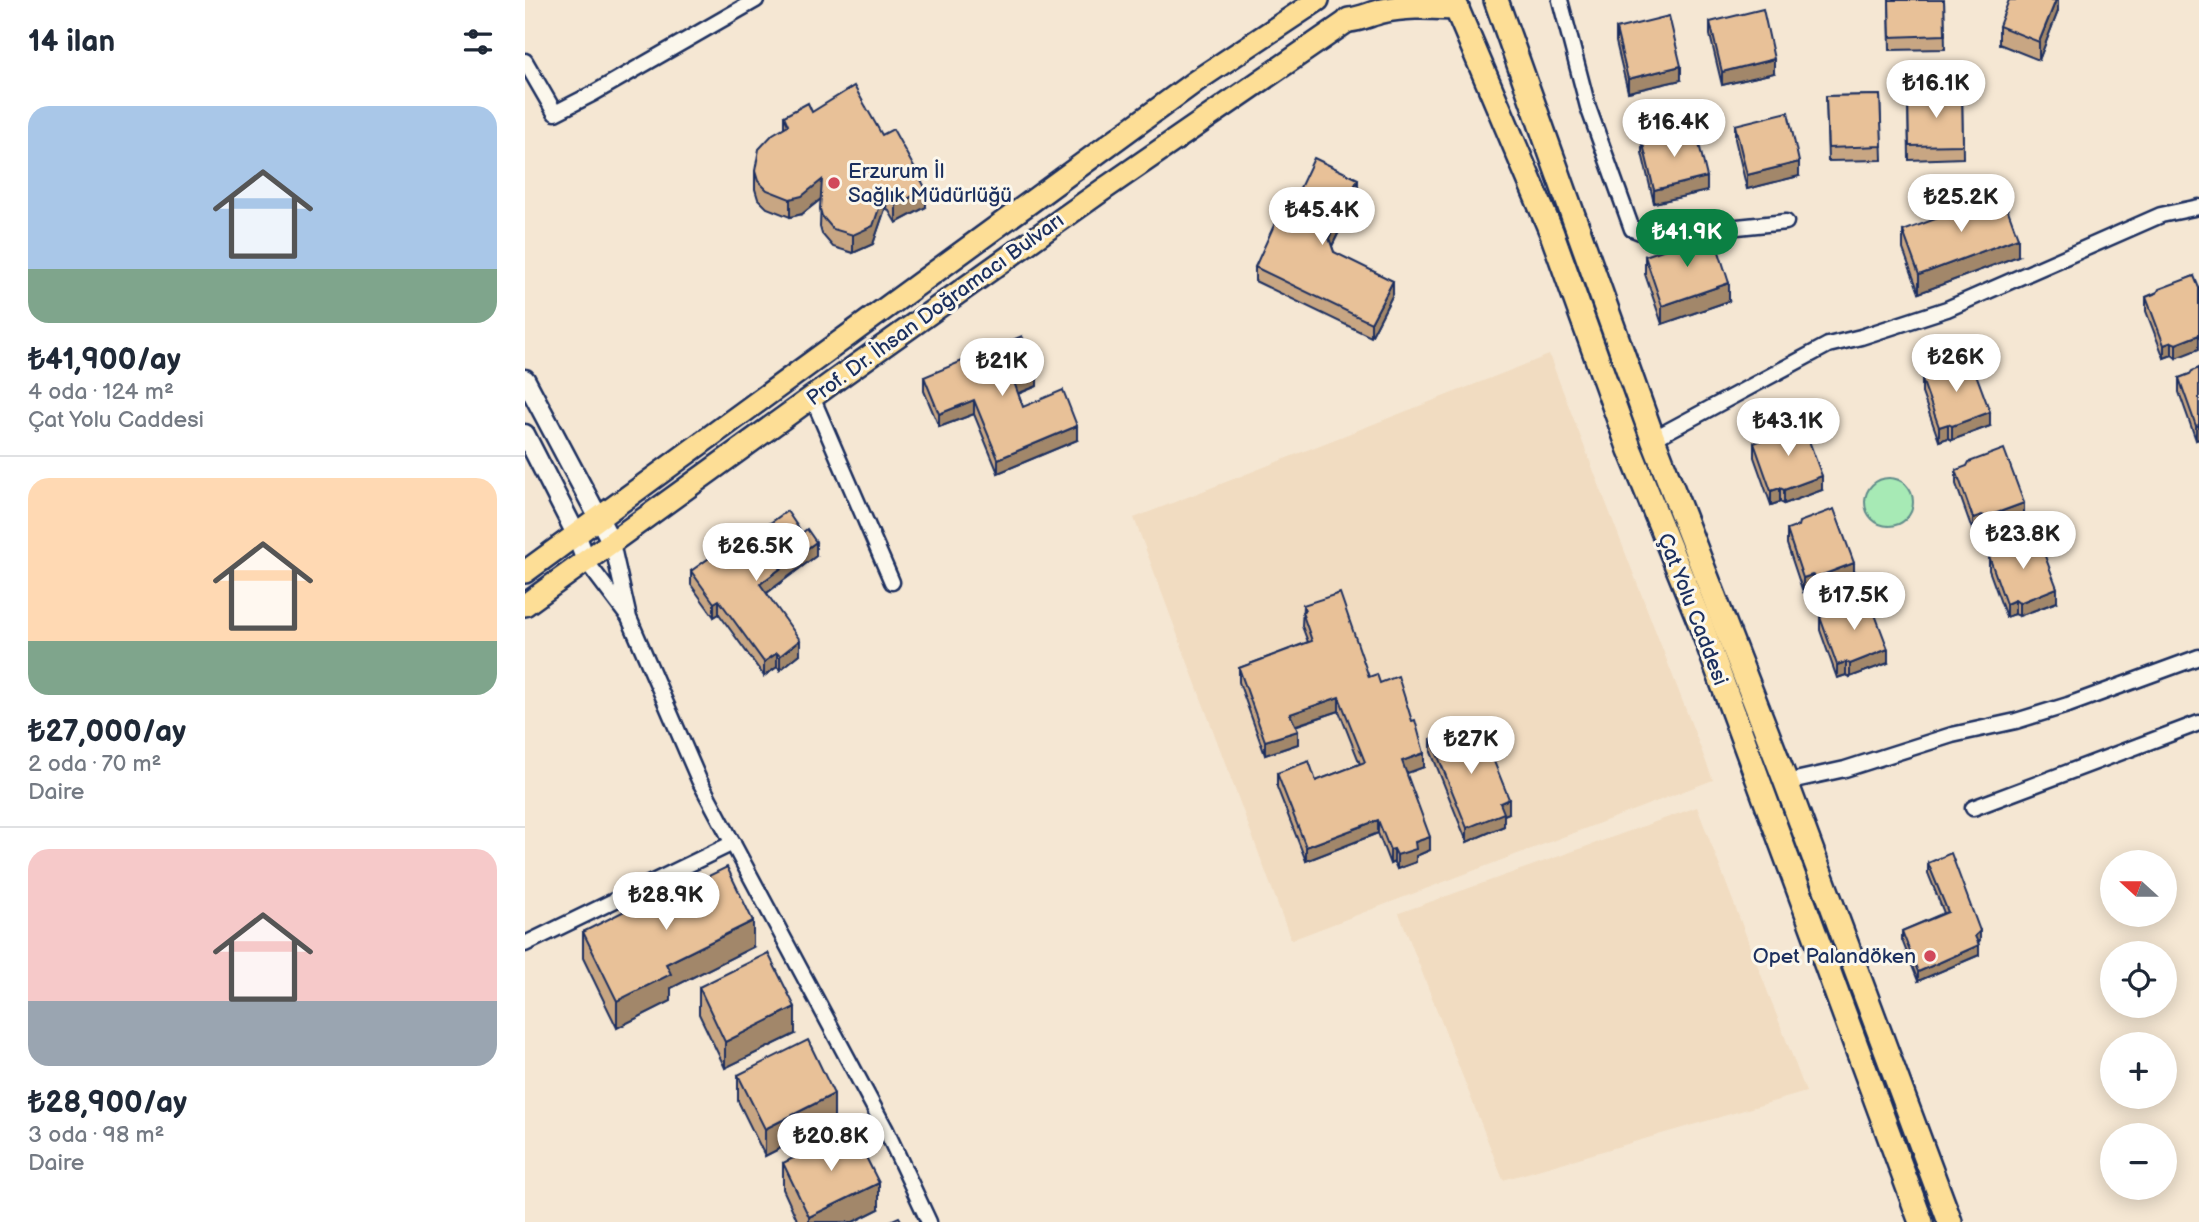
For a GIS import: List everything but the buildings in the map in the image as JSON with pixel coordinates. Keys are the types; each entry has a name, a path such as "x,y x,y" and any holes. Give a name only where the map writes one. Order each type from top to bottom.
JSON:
{"highway":[{"path":"1349,20 1374,0"},
{"name":"Çat Yolu Caddesi","path":"1496,0 1653,439 1786,782 1950,1222"},
{"path":"1349,20 1361,19 1382,11 1455,4"},
{"name":"Çat Yolu Caddesi","path":"1455,4 1551,231 1630,450 1701,625 1921,1222"}],"main road":[{"name":"Prof. Dr. İhsan Doğramacı Bulvarı","path":"525,572 1175,96 1318,0"},
{"name":"Prof. Dr. İhsan Doğramacı Bulvarı","path":"525,606 1104,188 1349,20"}],"street":[{"path":"525,61 555,113 757,0"},
{"path":"1560,0 1588,107 1632,229 1650,236 1786,222"},
{"path":"1653,439 1828,345 1947,309 2161,215 2199,207"},
{"path":"525,379 612,543 629,618 699,780 886,1130 929,1222"},
{"path":"812,397 892,582"},
{"path":"525,434 576,534 586,561 629,618"},
{"path":"1786,782 1845,769 1952,735 2017,721 2199,657"},
{"path":"1973,808 2199,723"},
{"path":"525,944 733,843"}],"shaded area":[{"path":"1549,355 1713,780 1291,940 1134,518"},
{"path":"1697,807 1806,1092 1503,1180 1399,913"}],"green space":[{"path":"1889,478 1906,485 1913,502 1906,519 1889,526 1872,519 1865,502 1872,485"}],"place":[{"name":"Erzurum İl Sağlık Müdürlüğü","path":"834,183"},
{"name":"Opet Palandöken","path":"1930,956"}]}
